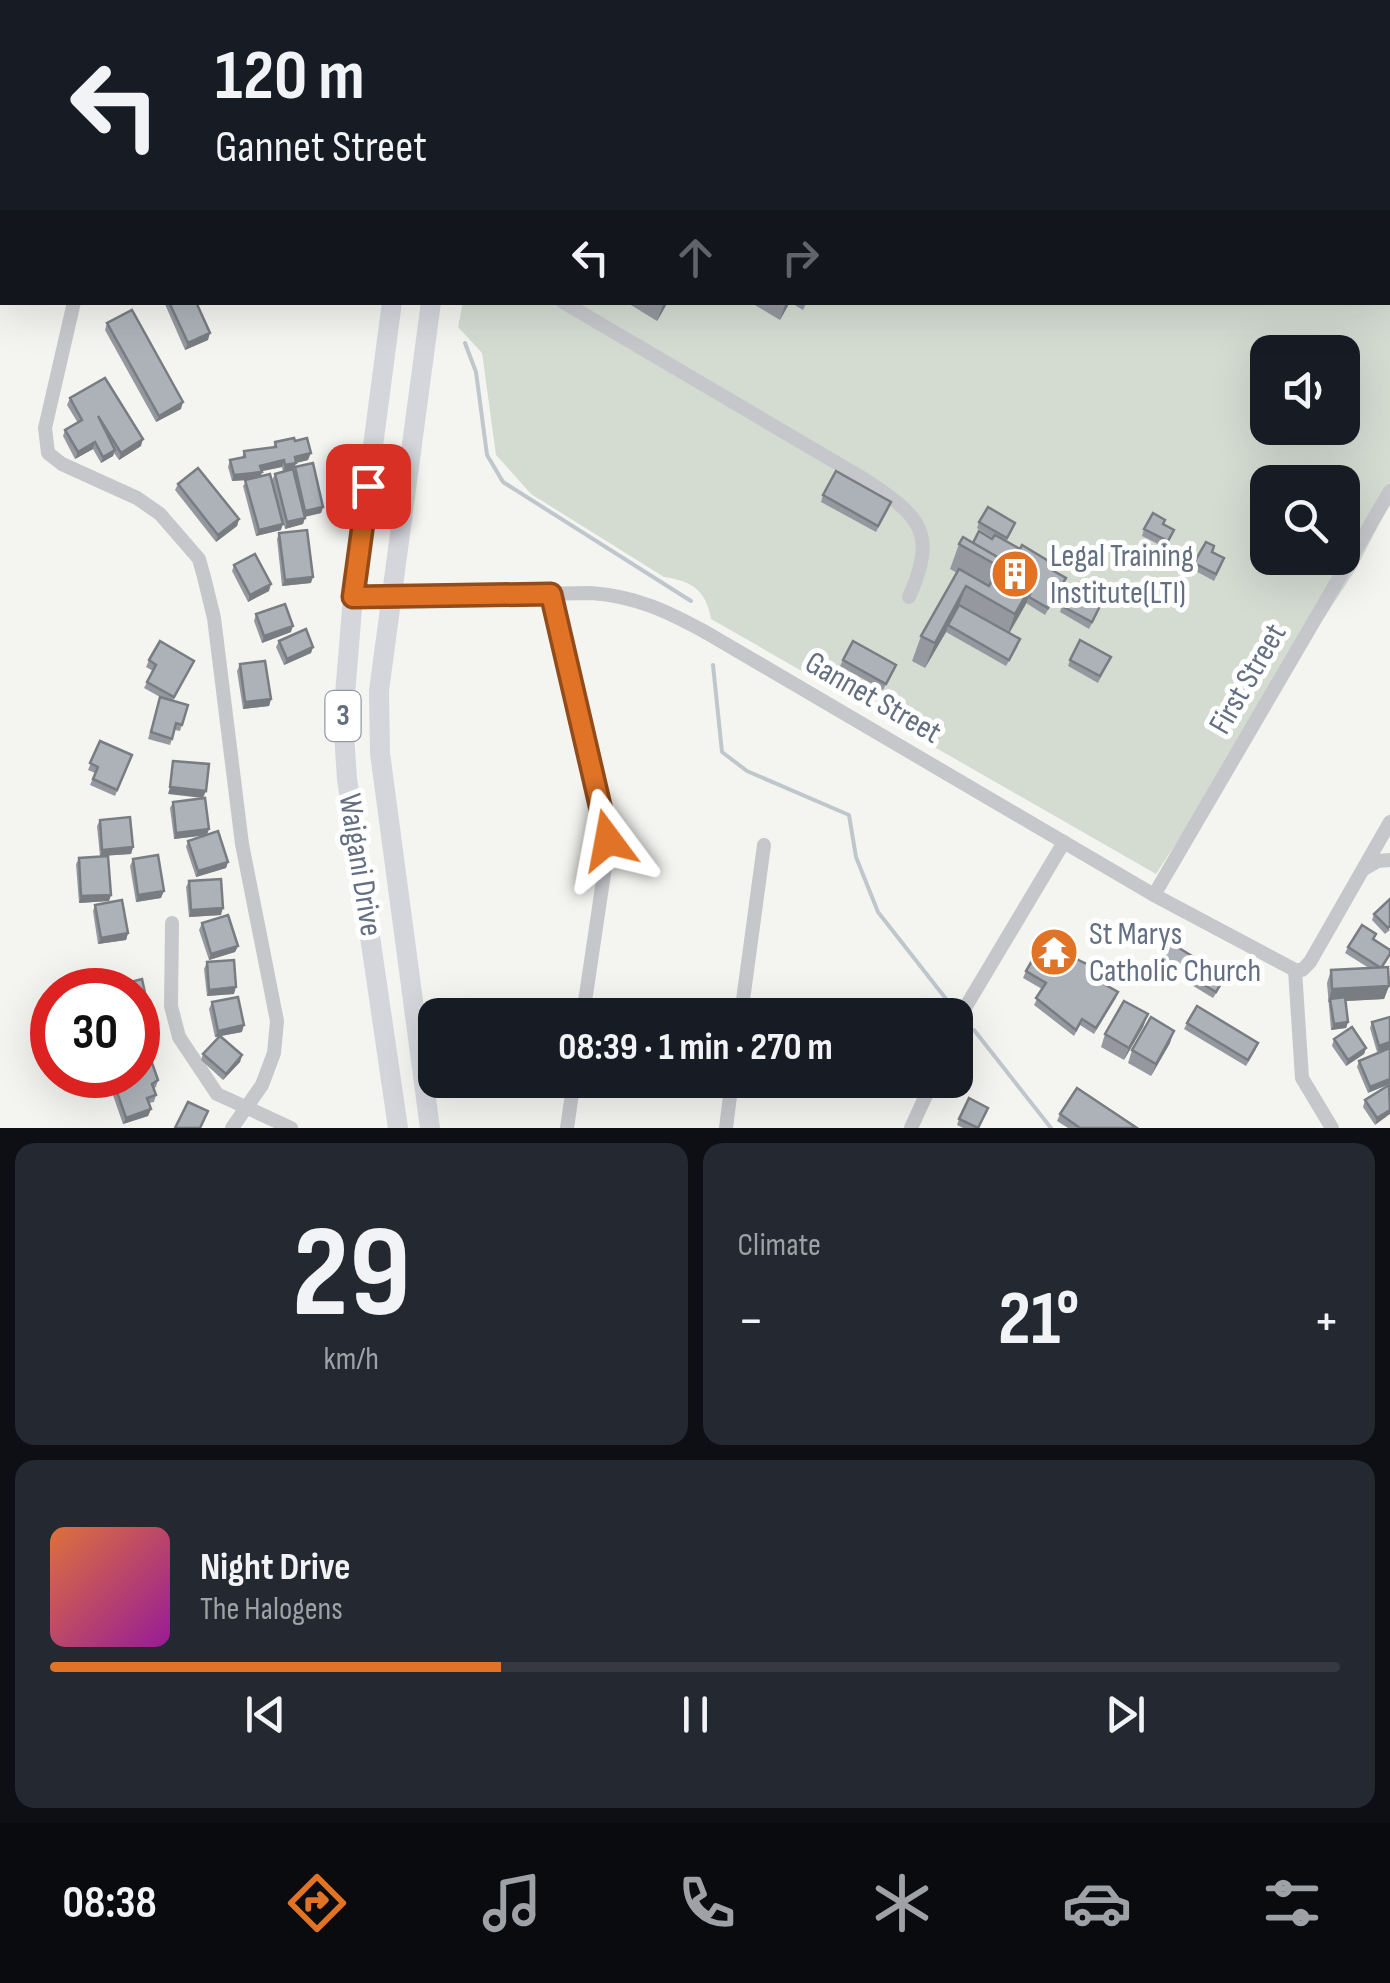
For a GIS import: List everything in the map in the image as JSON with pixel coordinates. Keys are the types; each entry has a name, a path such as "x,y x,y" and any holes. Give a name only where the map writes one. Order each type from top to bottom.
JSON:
{"highway":[{"name":"Waigani Drive","path":"392,305 343,688 347,779 398,1128"},
{"name":"Waigani Drive","path":"430,1128 380,753 379,691 431,305"}],"street":[{"path":"73,305 46,428 48,453 62,464 138,498 177,530 199,560 214,618 242,844 277,1021 274,1054 262,1086 232,1128"},
{"path":"568,305 864,480 910,513 924,552 922,568 909,598"},
{"name":"First Street","path":"1154,894 1390,491"},
{"path":"551,594 608,840 585,998"},
{"name":"Gannet Street","path":"353,597 551,594 628,597 661,608 1154,894 1295,970"},
{"path":"1332,1128 1302,1078 1295,970 1302,970 1310,962 1390,822"},
{"path":"971,998 1064,842"},
{"path":"743,998 764,845"},
{"path":"1364,869 1390,860"},
{"path":"172,923 171,1006 179,1037 217,1094 290,1128"},
{"path":"567,1128 571,1098"},
{"path":"726,1128 730,1098"},
{"path":"911,1128 925,1098"}],"shaded area":[{"path":"462,305 1390,305 1390,503 1360,561 1360,465 1250,465 1250,575 1352,575 1156,874 711,619 696,589 664,577 531,494 496,455 482,353 458,327"}],"building":[{"path":"170,305 197,305 210,333 188,343"},
{"path":"132,310 183,402 159,416 107,323"},
{"path":"105,378 143,439 121,453 98,416 115,450 103,457 95,442 78,452 65,430 82,420 70,398"},
{"path":"307,438 311,453 295,457 296,463 285,465 284,460 260,466 262,472 234,475 230,460 245,457 244,451 276,447 275,442"},
{"path":"313,463 323,507 305,511 295,467"},
{"path":"198,468 239,519 218,535 178,484"},
{"path":"293,469 305,518 287,522 275,474"},
{"path":"836,471 891,502 878,526 823,495"},
{"path":"270,474 283,524 259,530 245,480"},
{"path":"988,507 1015,523 1007,538 979,522"},
{"path":"1153,513 1174,530 1168,541 1144,529"},
{"path":"307,530 313,577 285,580 279,533"},
{"path":"979,531 1020,549 1022,545 1055,565 1052,570 1066,578 1048,608 1029,597 1035,579 973,543"},
{"path":"963,537 1035,579 1015,614 966,586 935,643 921,636 959,569 989,586 1000,567 959,544"},
{"path":"1206,542 1214,546 1212,552 1224,558 1216,574 1194,563"},
{"path":"255,554 271,584 250,595 234,565"},
{"path":"1072,588 1101,604 1092,622 1062,606"},
{"path":"285,604 293,626 264,636 256,614"},
{"path":"959,605 1020,639 1009,660 948,625"},
{"path":"306,629 313,647 287,659 279,641"},
{"path":"1080,640 1111,657 1100,676 1070,660"},
{"path":"160,641 194,661 174,697 147,682 156,665 149,660"},
{"path":"853,641 896,665 886,684 843,660"},
{"path":"265,661 271,699 245,702 240,664"},
{"path":"160,697 188,705 182,725 176,723 172,739 151,732"},
{"path":"100,741 132,755 117,790 93,779 98,767 90,763"},
{"path":"173,761 209,764 206,791 170,787"},
{"path":"205,798 209,829 176,833 173,802"},
{"path":"130,817 133,847 102,850 100,820"},
{"path":"218,831 228,862 198,871 188,841"},
{"path":"158,855 164,891 138,895 133,859"},
{"path":"108,856 111,895 81,896 79,858"},
{"path":"221,879 223,908 191,910 189,881"},
{"path":"1390,899 1390,926 1388,928 1374,914"},
{"path":"122,900 128,933 101,938 95,905"},
{"path":"228,915 238,946 211,954 202,923"},
{"path":"1362,925 1376,934 1373,939 1390,950 1381,968 1348,947"},
{"path":"1169,942 1225,976 1216,992 1159,958"},
{"path":"1037,952 1059,963 1064,953 1109,975 1104,984 1118,992 1096,1028 1082,1019 1076,1030 1036,998 1046,983 1026,971"},
{"path":"234,960 236,987 209,990 207,962"},
{"path":"1388,967 1389,986 1332,989 1331,970"},
{"path":"238,997 244,1025 218,1031 212,1002"},
{"path":"1345,997 1348,1022 1334,1024 1330,999"},
{"path":"1124,1001 1148,1014 1129,1048 1105,1034"},
{"path":"1197,1006 1258,1043 1248,1060 1187,1023"},
{"path":"1151,1017 1174,1031 1156,1064 1132,1050"},
{"path":"1390,1017 1390,1042 1379,1046 1372,1022"},
{"path":"1352,1027 1366,1048 1348,1060 1334,1039"},
{"path":"220,1036 242,1055 226,1074 203,1054"},
{"path":"1390,1048 1390,1079 1370,1087 1359,1061"},
{"path":"1389,1085 1390,1110 1377,1118 1365,1100"},
{"path":"1077,1088 1137,1128 1080,1128 1060,1114"},
{"path":"119,1098 147,1098 151,1109 126,1118"},
{"path":"969,1098 988,1108 978,1128 959,1119"},
{"path":"188,1102 208,1111 200,1128 175,1128"}],"waterway":[{"path":"465,343 476,372 487,455 503,482 691,601"},
{"path":"713,665 722,752 747,771 849,815 856,857 878,912 945,998"},
{"path":"974,1030 1051,1128"}],"place":[{"name":"Legal Training Institute(LTI)","path":"1015,574"},
{"name":"St Marys Catholic Church","path":"1054,952"}],"route":[{"path":"368,486 353,597 551,594 608,840"}]}
